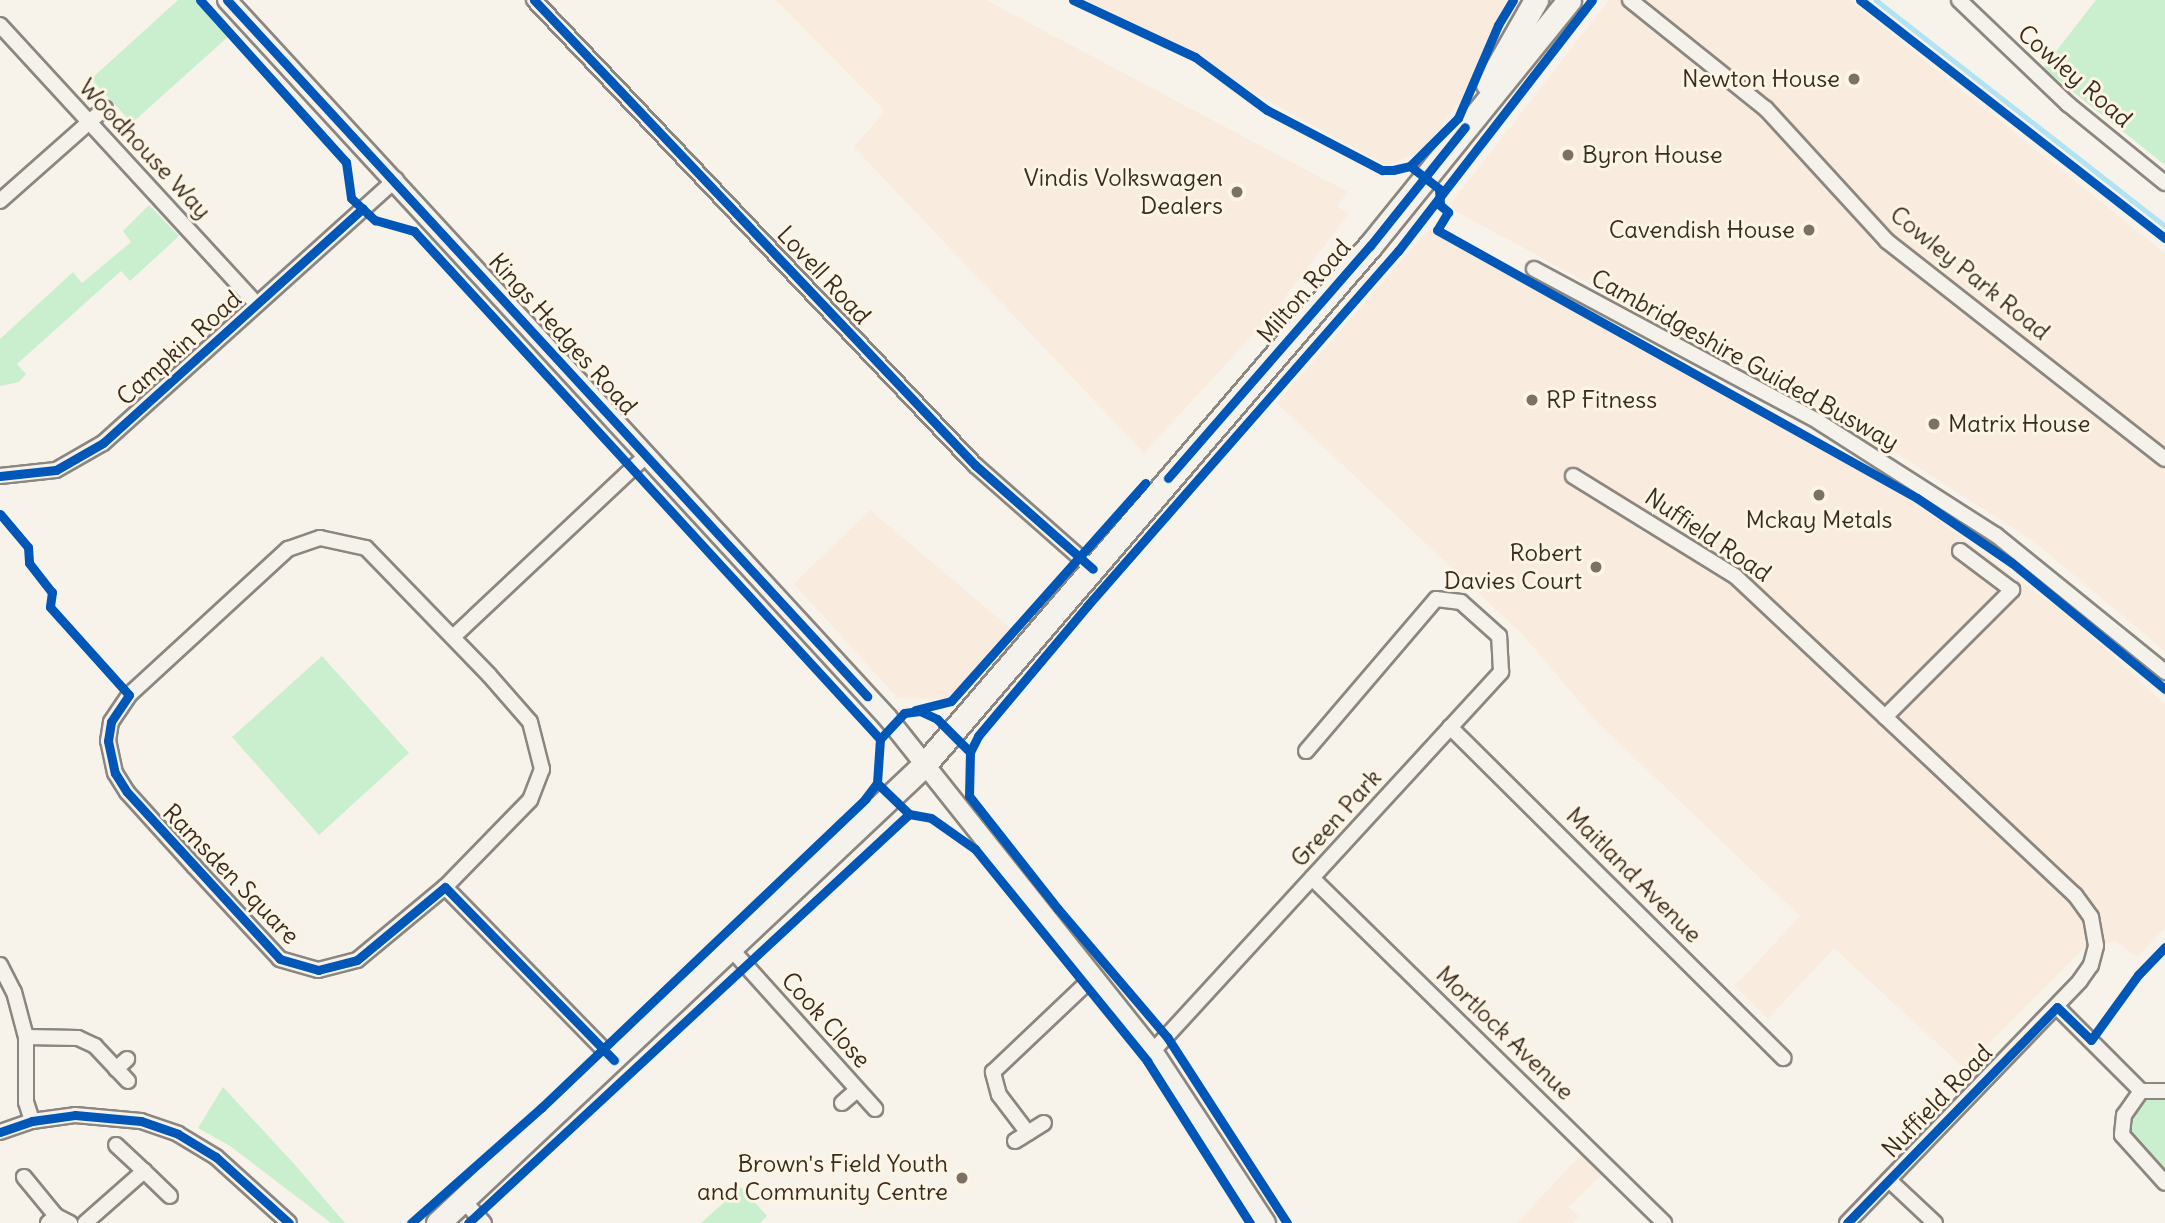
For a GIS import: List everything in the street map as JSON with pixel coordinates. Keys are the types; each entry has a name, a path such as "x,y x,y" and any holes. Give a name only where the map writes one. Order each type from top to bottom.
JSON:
{"main road":[{"name":"Milton Road","path":"1465,127 1536,0"},
{"path":"1507,51 1528,34 1550,0"},
{"name":"Milton Road","path":"438,1223 732,950 925,764 1094,569 1176,466 1370,246 1465,127 1550,28 1569,0"}],"street":[{"name":"Kings Hedges Road","path":"227,0 396,179 887,717 1153,1051 1266,1223"},
{"name":"Lovell Road","path":"534,0 975,465 1094,569"},
{"name":"Cowley Park Road","path":"1630,0 1766,109 1887,241 2165,459"},
{"name":"Cowley Road","path":"1959,0 2068,104 2165,183"},
{"name":"Woodhouse Way","path":"0,25 87,123 257,304"},
{"path":"0,201 106,108"},
{"name":"Campkin Road","path":"0,476 56,470 103,443 396,179"},
{"name":"Cambridgeshire Guided Busway","path":"1534,269 1819,422 1996,535 2165,672"},
{"path":"453,637 647,456"},
{"name":"Nuffield Road","path":"1573,476 1735,576 2076,895 2091,917 2096,946 2091,965 2057,1007 1847,1223"},
{"name":"Ramsden Square","path":"337,539 366,548 453,637 530,722 542,769 530,800 445,887 357,960 331,969 297,967 280,959 127,792 115,773 108,741 114,715 129,695 288,549 302,542 337,539"},
{"path":"1885,716 2012,590 1960,551"},
{"name":"Green Park","path":"1153,1051 1504,666 1499,636 1469,610 1445,597 1427,604 1412,628 1306,751"},
{"name":"Maitland Avenue","path":"1450,727 1783,1058"},
{"name":"Mortlock Avenue","path":"1312,878 1664,1223"},
{"path":"445,887 614,1060"},
{"name":"Cook Close","path":"732,950 875,1110"},
{"path":"1,971 26,1037 26,1102 32,1121"},
{"path":"1028,1133 999,1095 993,1072 1094,976"},
{"path":"2057,1007 2141,1091 2165,1091"},
{"path":"26,1037 78,1038 121,1064 128,1081"},
{"name":"Cook Close","path":"842,1104 857,1090"},
{"path":"2141,1091 2124,1115 2122,1135 2165,1183"},
{"path":"0,1132 32,1121 104,1114 178,1134 216,1157 289,1223"},
{"path":"1015,1141 1044,1123"},
{"path":"116,1145 170,1196"},
{"path":"85,1223 144,1171"},
{"path":"24,1177 58,1221"},
{"path":"1889,1180 1935,1223"},
{"path":"463,1200 484,1223"}],"shaded area":[{"path":"776,0 986,0 1348,192 1337,206 1349,213 1273,313 1144,453 854,147 885,111"},
{"path":"1086,0 1510,0 1459,102 1423,150 1387,166"},
{"path":"1609,0 1849,0 2165,253 2165,651 2033,541 1868,435 1448,207"},
{"path":"1429,229 1915,503 2074,621 2165,704 2165,928 2137,957 2116,941 2083,949 1964,1068 1834,948 1768,1019 1735,986 1800,916 1596,721 1522,634 1277,403"},
{"path":"870,510 1011,629 948,699 898,698 794,584"},
{"path":"1581,1155 1601,1175 1568,1207 1579,1216 1573,1223 1517,1223"}],"green space":[{"path":"178,0 197,0 230,35 132,123 91,79"},
{"path":"2096,0 2165,0 2165,165 2043,68"},
{"path":"149,205 179,236 130,281 121,271 17,364 26,374 19,382 0,386 0,339 73,272 82,283 131,242 123,231"},
{"path":"322,656 409,753 319,835 232,737"},
{"path":"223,1087 345,1223 331,1223 230,1146 198,1128"},
{"path":"2161,1095 2165,1098 2165,1170 2128,1129 2146,1099"},
{"path":"741,1187 767,1216 760,1223 701,1223"}],"waterway":[{"path":"1876,0 2165,226"}],"cycle path":[{"path":"200,0 346,162 351,198 375,220 414,231 880,739"},
{"path":"227,0 867,696"},
{"path":"534,0 975,465 1093,569"},
{"path":"1073,0 1195,57 1267,110 1382,170 1410,166 1458,118 1498,25 1513,0"},
{"path":"1287,1223 1167,1037 1058,909 969,796 970,752 978,736 1087,606 1398,251 1592,0"},
{"path":"1860,0 2165,238"},
{"path":"1168,478 1370,246 1465,127"},
{"path":"1410,166 1439,189 1440,205 1448,212 1437,230 1917,498 2012,563 2165,689"},
{"path":"0,476 56,470 103,443 363,208"},
{"path":"915,710 951,701 1145,483"},
{"path":"0,514 28,547 29,563 52,592 50,607 129,695 111,722 108,741 115,773 127,792 280,959 318,970 357,960 445,887 614,1060"},
{"path":"411,1223 541,1108 865,799 877,783 880,739 904,713 920,711 937,719 970,752"},
{"path":"877,783 909,814 931,818 975,849 1147,1061 1250,1223"},
{"path":"468,1223 909,814"},
{"path":"1847,1223 2057,1007 2091,1040 2138,975 2165,947"},
{"path":"0,1132 32,1121 75,1115 141,1121 178,1134 216,1157 289,1223"}],"place":[{"name":"Newton House","path":"1854,79"},
{"name":"Byron House","path":"1568,155"},
{"name":"Vindis Volkswagen Dealers","path":"1237,192"},
{"name":"Cavendish House","path":"1809,230"},
{"name":"RP Fitness","path":"1532,400"},
{"name":"Matrix House","path":"1934,424"},
{"name":"Mckay Metals","path":"1819,495"},
{"name":"Robert Davies Court","path":"1596,567"},
{"name":"Brown's Field Youth and Community Centre","path":"962,1178"}]}
